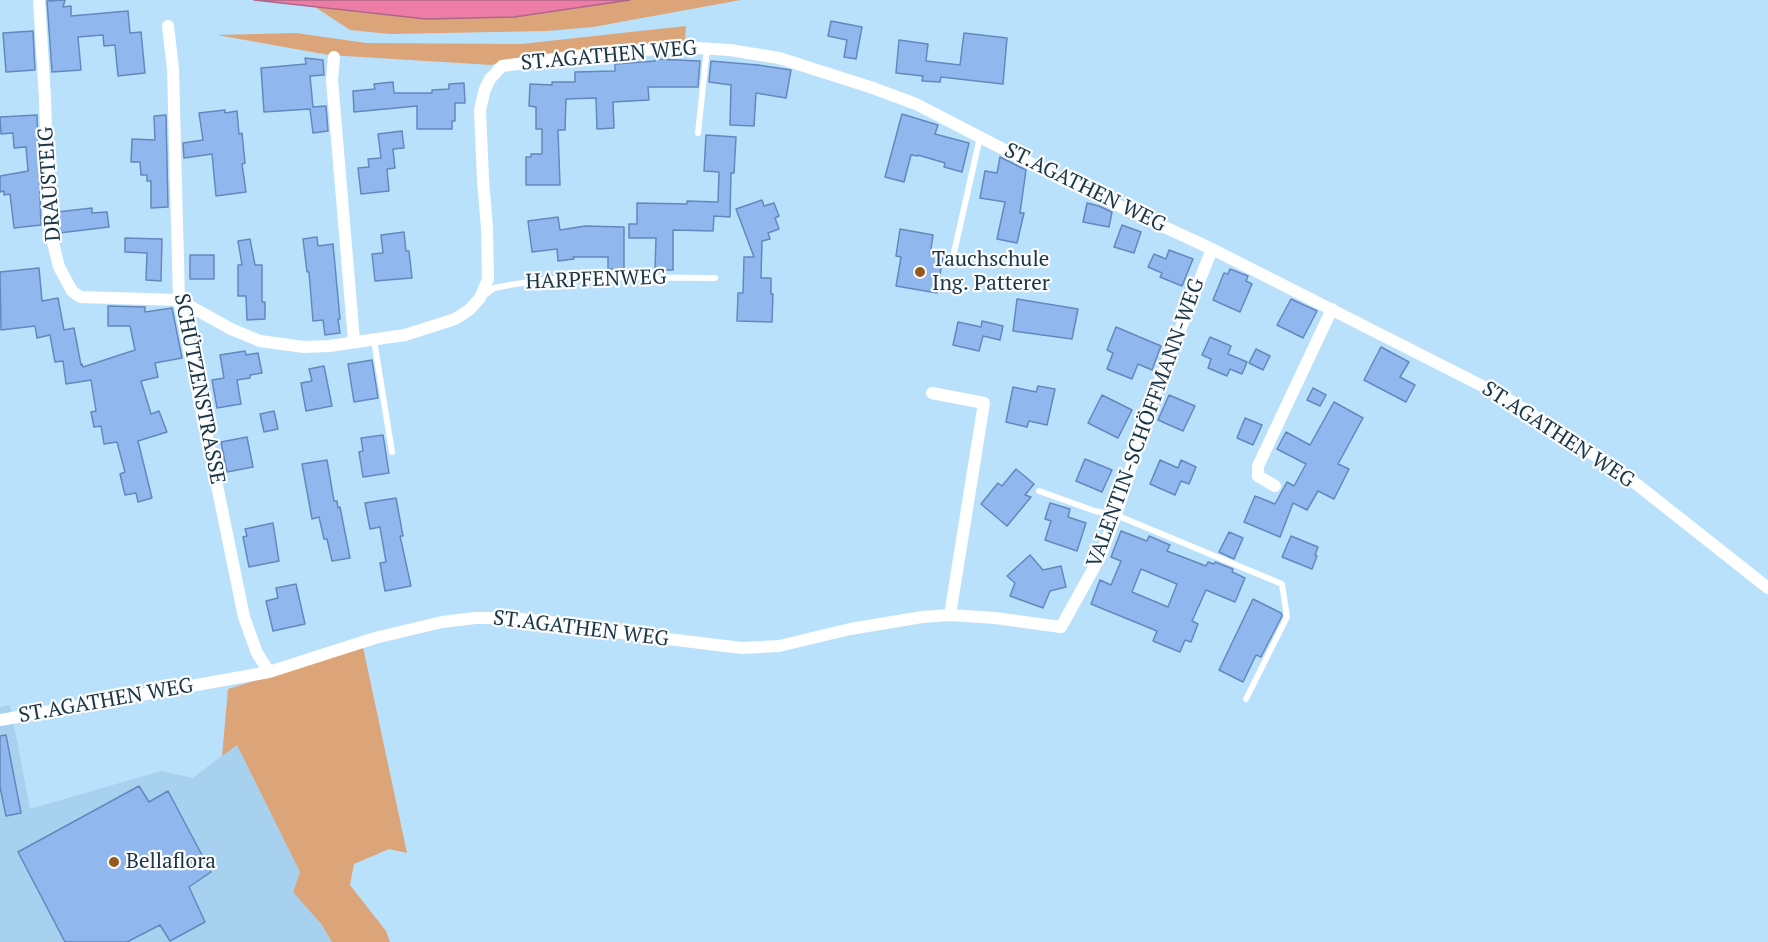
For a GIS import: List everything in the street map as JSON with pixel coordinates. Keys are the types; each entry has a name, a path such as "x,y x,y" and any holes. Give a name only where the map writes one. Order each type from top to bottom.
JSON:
{"street":[{"name":"DRAUSTEIG","path":"39,0 49,226 59,267 72,291 80,297 179,300"},
{"name":"SCHÜTZENSTRASSE","path":"168,26 172,69 179,300 244,617 257,653 269,672"},
{"name":"ST.AGATHEN WEG","path":"480,298 488,279 489,257 480,110 485,89 501,66 592,54 682,47 707,47 779,58 916,104 1061,179 1212,249 1508,399 1625,475 1768,588"},
{"path":"334,57 332,81 354,341"},
{"name":"VALENTIN-SCHÖFFMANN-WEG","path":"1061,627 1101,555 1152,400 1212,249"},
{"path":"179,300 231,329 260,341 304,347 329,346 405,335 455,319 469,310 480,298"},
{"path":"1275,486 1258,476 1258,466 1332,309"},
{"path":"932,393 984,403 950,615"},
{"name":"ST.AGATHEN WEG","path":"0,720 269,672 375,638 442,622 475,618 512,618 568,624 742,648 779,646 850,629 922,617 950,615 995,618 1061,627"}],"lane":[{"path":"698,134 707,47"},
{"path":"953,256 980,137"},
{"name":"HARPFENWEG","path":"480,298 494,288 569,277 715,278"},
{"path":"374,339 392,452"},
{"path":"1039,491 1095,511 1116,515 1282,584 1287,617 1246,699"}],"shaded area":[{"path":"254,0 630,0 514,17 426,19"},
{"path":"630,0 741,0 593,27 547,31 390,34 350,30 315,7 426,19 514,17"},
{"path":"686,26 685,42 503,61 491,65 329,55 217,35 296,33 366,43 521,44"},
{"path":"363,647 407,853 389,849 354,864 350,885 386,931 390,942 332,942 322,925 293,892 300,872 237,745 222,756 228,689"},
{"path":"10,705 30,809 161,771 193,778 237,744 300,872 293,892 322,925 332,942 0,942 0,707"}],"building":[{"path":"65,0 63,7 71,6 71,16 128,11 130,33 141,32 145,73 118,76 115,45 104,46 103,35 78,37 81,70 52,72 47,1"},
{"path":"831,21 862,27 856,59 844,57 847,40 828,36"},
{"path":"33,31 35,70 6,72 3,33"},
{"path":"964,33 1007,38 1003,84 941,77 940,82 922,81 923,76 896,73 899,40 928,44 926,61 960,65"},
{"path":"305,58 323,60 324,75 310,76 313,107 326,106 328,131 313,133 310,109 264,112 261,68 306,64"},
{"path":"655,59 700,61 698,87 648,87 649,100 613,102 614,128 597,129 596,98 566,99 565,130 558,130 560,185 526,185 526,157 531,157 531,154 542,154 542,129 536,129 536,107 529,106 530,84 552,85 552,82 575,82 575,72 615,71 615,64 655,61"},
{"path":"711,61 791,70 786,98 756,93 754,126 730,125 731,85 709,82"},
{"path":"393,82 394,93 432,93 432,90 449,89 449,84 464,83 465,103 455,103 455,121 452,121 452,129 417,129 417,106 354,112 353,91 375,89 374,84"},
{"path":"225,110 225,113 237,111 239,134 242,133 245,163 242,164 246,192 216,196 212,154 184,158 183,143 203,140 199,113"},
{"path":"902,114 938,125 935,134 969,143 962,172 944,167 945,163 911,155 904,182 885,177"},
{"path":"37,115 41,225 14,228 10,194 4,195 4,191 0,192 0,176 28,171 26,147 14,148 13,133 1,134 0,117"},
{"path":"166,115 168,207 151,208 151,181 147,181 147,175 141,175 140,162 131,162 132,139 155,140 154,116"},
{"path":"402,131 404,148 393,149 395,168 387,169 389,191 361,194 358,168 369,167 368,159 381,158 378,134"},
{"path":"706,135 736,137 734,173 731,173 730,217 714,216 713,231 673,230 673,270 655,270 656,238 629,238 629,224 637,224 637,203 718,202 719,172 704,171"},
{"path":"1000,157 1026,170 1020,213 1024,213 1017,243 997,239 1005,202 980,198 985,171 997,173"},
{"path":"762,200 764,206 774,203 779,216 775,218 779,229 768,233 770,239 762,241 761,278 771,278 772,322 737,321 738,293 743,293 744,257 754,257 736,209"},
{"path":"1087,203 1112,212 1109,227 1083,222"},
{"path":"92,208 92,213 107,212 109,227 59,233 57,212"},
{"path":"558,217 560,230 585,226 624,227 624,269 608,269 608,257 573,257 574,259 558,261 557,249 532,252 528,221"},
{"path":"1122,225 1141,232 1134,253 1114,247"},
{"name":"Tauchschule Ing. Patterer","path":"900,229 933,235 930,255 943,257 937,293 896,286 901,257 896,256"},
{"path":"404,232 412,278 375,281 372,254 383,253 381,235"},
{"path":"317,237 318,246 333,244 340,333 325,335 323,320 313,321 309,272 307,272 303,239"},
{"path":"125,238 162,239 161,281 146,280 147,253 125,252"},
{"path":"250,239 255,265 262,265 262,302 265,302 265,319 247,320 246,296 238,296 238,265 242,265 238,241"},
{"path":"1169,250 1193,259 1182,286 1160,277 1162,273 1148,267 1154,254 1166,259"},
{"path":"190,255 214,255 214,279 190,279"},
{"path":"39,268 42,301 58,298 64,330 74,328 83,367 135,350 130,326 108,326 108,306 145,307 145,312 172,308 182,358 155,363 158,377 141,381 151,414 159,411 167,432 138,441 152,498 138,502 136,493 125,495 120,474 125,472 117,442 104,444 101,426 94,427 91,412 96,411 91,380 66,384 63,361 55,362 50,335 37,338 35,326 1,330 0,272"},
{"path":"1230,269 1248,276 1246,281 1252,284 1240,312 1213,300 1224,273 1228,274"},
{"path":"1017,299 1078,309 1072,339 1013,331"},
{"path":"1291,299 1317,311 1303,338 1277,325"},
{"path":"982,321 1003,326 1000,340 983,336 979,351 953,345 958,322 981,327"},
{"path":"1116,327 1161,346 1152,370 1138,364 1132,379 1107,369 1113,353 1107,350"},
{"path":"1210,337 1231,346 1228,354 1247,362 1242,374 1230,369 1227,376 1208,368 1211,359 1202,355"},
{"path":"1381,347 1409,362 1400,377 1415,385 1406,402 1364,380"},
{"path":"1256,349 1270,356 1263,370 1249,363"},
{"path":"245,351 246,355 258,353 262,373 237,380 241,404 217,408 212,380 224,378 220,355"},
{"path":"372,360 378,398 354,402 348,364"},
{"path":"324,366 332,406 306,411 301,383 312,381 309,369"},
{"path":"1038,386 1055,389 1047,425 1029,421 1027,427 1006,422 1013,387 1036,392"},
{"path":"1313,388 1326,395 1320,406 1307,400"},
{"path":"1102,395 1132,410 1118,438 1088,423"},
{"path":"1169,395 1195,406 1183,431 1158,420"},
{"path":"1334,402 1363,418 1338,464 1349,469 1334,499 1318,491 1307,510 1293,503 1280,537 1244,522 1255,496 1275,504 1287,482 1294,486 1306,464 1277,449 1286,432 1310,445"},
{"path":"274,411 278,429 264,432 260,414"},
{"path":"1245,418 1262,425 1253,445 1237,438"},
{"path":"383,435 389,473 363,477 359,452 363,451 361,438"},
{"path":"247,437 253,467 227,472 221,442"},
{"path":"1085,459 1112,470 1102,492 1076,481"},
{"path":"327,460 334,501 337,501 338,508 340,507 350,558 332,561 319,517 312,519 302,464"},
{"path":"1160,460 1178,468 1181,460 1196,467 1189,484 1181,481 1175,495 1150,484"},
{"path":"1016,469 1034,484 1025,495 1031,497 1007,526 981,504 998,483 1002,486"},
{"path":"396,498 403,536 400,536 411,586 385,591 380,563 386,562 380,527 370,529 365,503"},
{"path":"1050,503 1070,509 1068,517 1086,523 1077,551 1045,540 1051,521 1045,519"},
{"path":"273,523 279,561 249,567 243,537 247,536 245,529"},
{"path":"1121,531 1147,541 1149,536 1170,545 1167,551 1206,566 1208,562 1214,564 1215,562 1233,569 1232,572 1245,578 1235,602 1206,590 1192,621 1198,624 1191,642 1185,640 1180,652 1153,641 1157,631 1091,604 1100,580 1111,585 1121,561 1111,557","holes":["1141,569 1177,584 1168,607 1132,592"]},
{"path":"1229,532 1243,538 1234,559 1219,552"},
{"path":"1291,536 1318,547 1312,569 1282,557"},
{"path":"1030,555 1043,570 1061,566 1066,587 1050,591 1043,608 1010,596 1015,583 1007,576"},
{"path":"296,584 305,624 273,631 266,601 278,598 276,588"},
{"path":"1253,599 1281,613 1282,616 1261,657 1256,655 1243,682 1219,670"},
{"path":"6,735 21,813 6,816 0,787 0,736"},
{"name":"Bellaflora","path":"139,786 149,802 168,791 211,872 189,887 205,922 170,941 160,925 127,942 65,942 18,852"}],"place":[{"name":"Tauchschule Ing. Patterer","path":"920,272"},
{"name":"Bellaflora","path":"114,862"}]}
